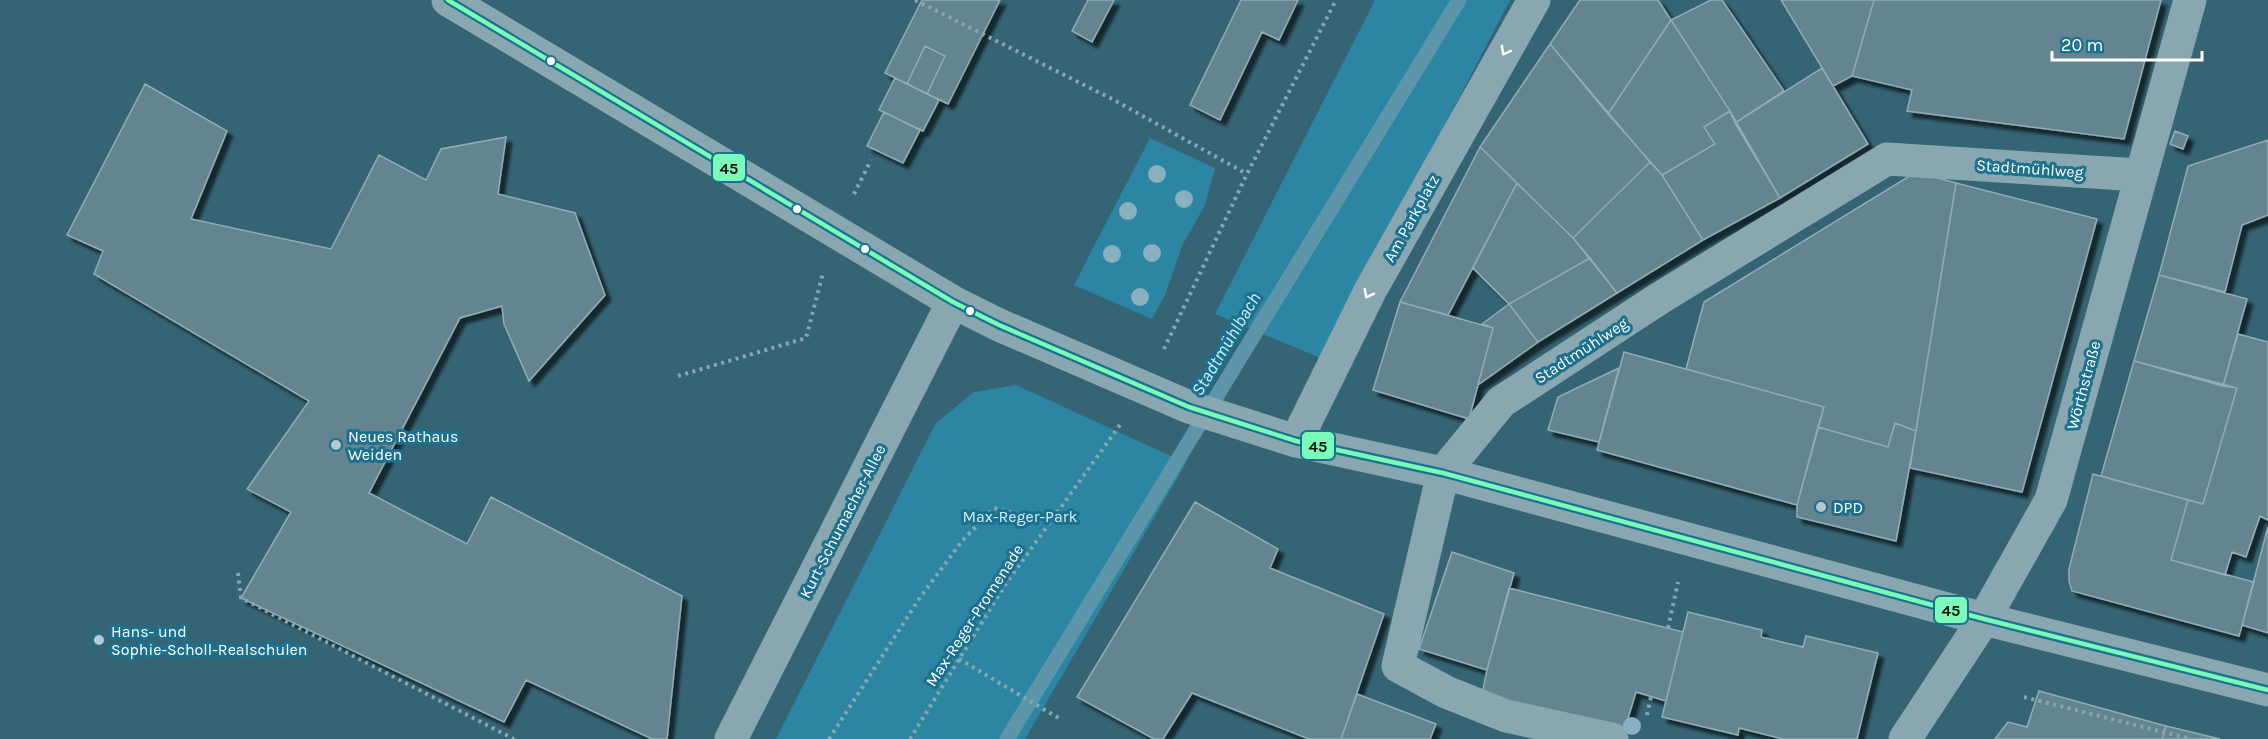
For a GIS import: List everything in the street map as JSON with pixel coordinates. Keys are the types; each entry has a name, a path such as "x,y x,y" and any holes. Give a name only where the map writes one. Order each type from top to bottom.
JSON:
{"street":[{"path":"448,0 953,302 999,325 1189,407 1296,441 1443,473 1984,619 2268,690"},
{"name":"Am Parkplatz","path":"1296,441 1370,291 1534,0"},
{"name":"Wörthstraße","path":"1905,739 1984,619 2051,500 2190,0"},
{"name":"Stadtmühlweg","path":"1612,739 1506,716 1446,692 1398,666 1443,473 1501,402 1660,298 1887,159 2140,175"},
{"name":"Kurt-Schumacher-Allee","path":"731,739 953,302"}],"path":[{"path":"915,0 1114,100 1247,174"},
{"name":"Max-Reger-Promenade","path":"910,739 1005,585 1146,389 1247,174 1336,0"},
{"path":"678,376 806,338 834,231 872,160"},
{"path":"829,739 919,599 962,541 994,508 1051,522"},
{"path":"238,573 241,597 514,739"},
{"path":"959,659 1062,720"},
{"path":"2024,697 2191,739"}],"green space":[{"path":"1375,0 1510,0 1323,359 1215,314"},
{"path":"1150,138 1215,168 1205,205 1182,246 1165,295 1152,319 1074,285"},
{"name":"Max-Reger-Park","path":"1016,385 1186,463 1025,739 776,739 936,423 974,392"}],"building":[{"path":"922,0 1000,0 948,104 885,73"},
{"path":"1088,0 1114,0 1092,42 1072,31"},
{"path":"1241,0 1298,0 1279,40 1262,32 1220,120 1190,105"},
{"path":"1580,0 1658,0 1671,20 1608,114 1550,44"},
{"path":"1711,0 1722,0 1784,91 1735,123 1730,111 1671,20"},
{"path":"1781,0 1874,0 1852,76 1833,86"},
{"path":"1874,0 2161,0 2124,139 1907,111 1912,90 1852,76"},
{"path":"1671,20 1730,111 1704,127 1715,144 1662,175 1608,114"},
{"path":"1550,44 1650,162 1573,238 1480,147"},
{"path":"925,46 945,56 927,94 907,84"},
{"path":"1822,68 1868,144 1780,198 1735,123"},
{"path":"895,78 939,100 923,131 879,110"},
{"name":"Neues Rathaus Weiden","path":"145,84 227,131 191,219 331,249 379,155 426,180 441,149 506,137 498,194 575,213 605,295 529,381 504,324 502,306 460,318 369,493 467,544 491,497 682,596 667,739 652,739 526,680 504,722 241,598 291,512 247,489 309,401 94,274 103,251 67,235"},
{"path":"1730,111 1780,198 1703,240 1662,175 1715,144 1704,127"},
{"path":"884,112 920,130 903,163 867,146"},
{"path":"2175,131 2188,136 2183,149 2170,144"},
{"path":"2268,140 2268,215 2242,225 2225,292 2159,275 2188,166"},
{"path":"1480,147 1517,183 1448,315 1400,302"},
{"path":"1650,162 1662,175 1703,240 1617,293 1573,238"},
{"path":"1916,172 1956,183 1916,431 1895,423 1888,447 1818,427 1824,407 1686,369 1704,302"},
{"path":"1517,183 1590,258 1509,304 1473,268"},
{"path":"1956,183 2097,219 2022,492 1910,468"},
{"path":"1590,258 1617,293 1538,342 1509,304"},
{"path":"2159,275 2247,299 2223,386 2134,361"},
{"path":"1400,302 1493,328 1469,419 1373,390"},
{"path":"1509,304 1538,342 1478,385 1493,328 1482,324"},
{"path":"2238,334 2268,342 2268,520 2260,516 2246,557 2232,552 2225,575 2171,560 2188,500 2203,504 2237,388 2223,386"},
{"path":"1624,352 1824,407 1797,505 1597,450"},
{"path":"2134,361 2237,388 2203,504 2101,476"},
{"path":"1619,368 1599,442 1548,430 1558,397"},
{"path":"1895,423 1916,431 1896,541 1797,517 1797,505 1818,427 1888,447"},
{"path":"2093,474 2188,500 2171,560 2254,582 2239,636 2072,591 2069,569"},
{"path":"1195,502 1278,549 1270,568 1384,614 1341,739 1309,739 1192,693 1163,739 1154,739 1077,697"},
{"path":"2268,527 2268,633 2242,625"},
{"path":"1452,552 1514,573 1487,670 1419,649"},
{"path":"1509,588 1683,632 1666,701 1636,692 1625,728 1482,695"},
{"path":"1688,612 1762,630 1761,637 1803,647 1806,636 1878,653 1857,739 1783,739 1739,728 1738,735 1662,717"},
{"path":"2039,691 2166,726 2162,739 1995,739 2008,722 2027,727"},
{"path":"1357,694 1436,724 1430,739 1341,739"},
{"path":"2166,726 2220,739 2162,739"}],"waterway":[{"name":"Stadtmühlbach","path":"1007,739 1459,0"}],"transit line":[{"name":"45","path":"448,0 953,302 999,325 1189,407 1296,441 1443,473 1984,619 2268,690"}],"place":[{"name":"Neues Rathaus Weiden","path":"336,445"},
{"name":"DPD","path":"1821,507"},
{"name":"Hans- und Sophie-Scholl-Realschulen","path":"99,640"}]}
